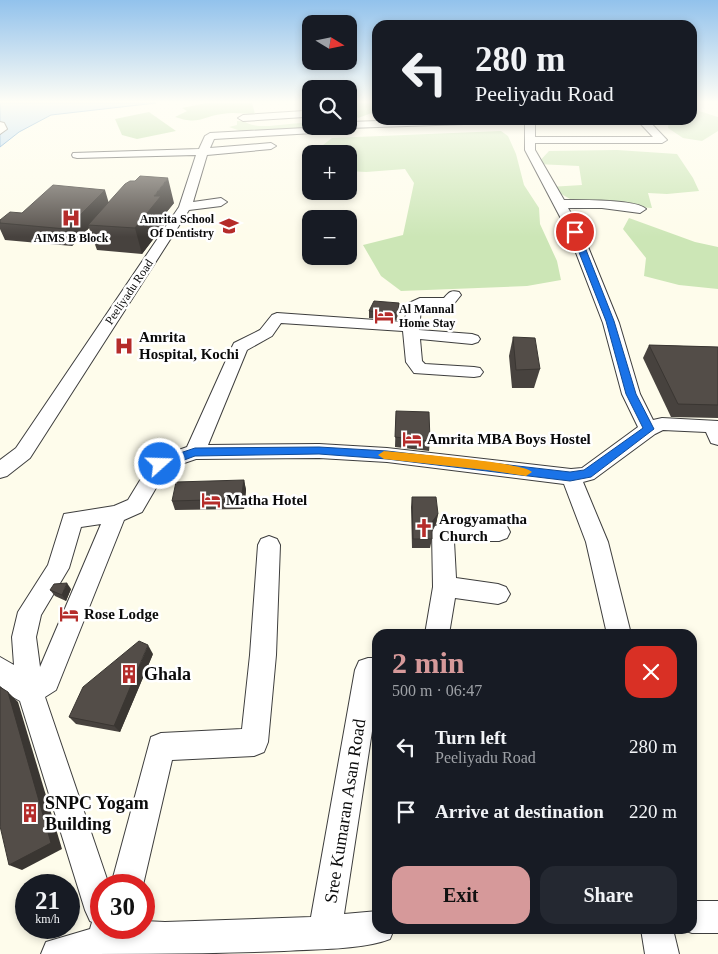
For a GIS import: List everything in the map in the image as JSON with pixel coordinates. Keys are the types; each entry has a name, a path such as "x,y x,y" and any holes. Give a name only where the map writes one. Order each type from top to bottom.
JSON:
{"street":[{"name":"Peeliyadu Road","path":"0,471 24,453 185,207 198,161 205,148"},
{"path":"77,155 204,152 254,148"},
{"path":"530,148 575,232 610,321 631,394 648,429"},
{"path":"185,207 221,202"},
{"path":"560,204 602,204 640,209"},
{"path":"454,295 448,302 417,304 414,306 412,330 414,362 420,369 474,372"},
{"path":"195,452 240,347 266,333 277,318 412,330 472,339"},
{"path":"97,874 30,692 24,638 30,612 58,568 72,520 116,514 135,506 160,464 195,452 319,450 385,455 570,477 587,474 648,429 662,424 716,430"},
{"path":"570,477 597,542 618,629"},
{"path":"30,692 47,681 116,514"},
{"path":"438,629 445,587 443,532 499,532"},
{"path":"130,874 161,747 254,742 263,655 269,545"},
{"path":"445,587 498,594"},
{"path":"0,669 20,687 30,692"},
{"name":"Sree Kumaran Asan Road","path":"325,932 368,670 372,670"},
{"path":"697,917 718,917"},
{"path":"155,937 165,939 325,932 372,928"},
{"path":"658,934 662,954"},
{"path":"58,954 93,939"}],"green space":[{"path":"357,148 513,148 524,185 539,208 540,224 557,261 561,280 527,286 401,291 381,276 363,245 403,235 414,183 405,169 357,171"},
{"path":"617,150 677,154 699,191 667,194 648,193 652,208 577,203 549,187 582,185 579,166 537,164 549,151"},
{"path":"629,218 695,242 718,247 718,289 679,285 644,276 646,258 623,229"}],"building":[{"path":"140,176 168,178 154,196 161,196 135,228 88,225 125,184 135,181"},
{"path":"53,185 105,190 66,229 0,223 0,220 10,212 22,213"},
{"path":"374,301 399,303 398,313 369,311"},
{"path":"513,337 535,338 540,369 516,370"},
{"path":"649,345 718,347 718,405 678,404"},
{"path":"396,411 429,412 430,441 395,437"},
{"path":"244,480 241,499 172,501 176,482"},
{"name":"Arogyamatha Church","path":"412,497 436,497 438,514 432,522 432,539 413,539"},
{"path":"67,583 62,595 50,590 54,584"},
{"name":"Ghala","path":"139,641 148,645 114,726 69,717 83,687"},
{"name":"SNPC Yogam Building","path":"0,687 8,692 51,843 9,865 0,826"}],"slow traffic":[{"path":"384,455 526,472"}],"place":[{"name":"AIMS B Block","path":"71,218"},
{"name":"Amrita School Of Dentistry","path":"229,226"},
{"name":"Al Mannal Home Stay","path":"384,316"},
{"name":"Amrita Hospital, Kochi","path":"124,346"},
{"name":"Amrita MBA Boys Hostel","path":"412,439"},
{"name":"Matha Hotel","path":"211,500"},
{"name":"Arogyamatha Church","path":"424,528"},
{"name":"Rose Lodge","path":"69,614"},
{"name":"Ghala","path":"129,674"},
{"name":"SNPC Yogam Building","path":"30,813"}],"route":[{"path":"160,464 195,452 319,450 387,455 570,477 587,474 648,429 631,394 610,321 575,232"}]}
